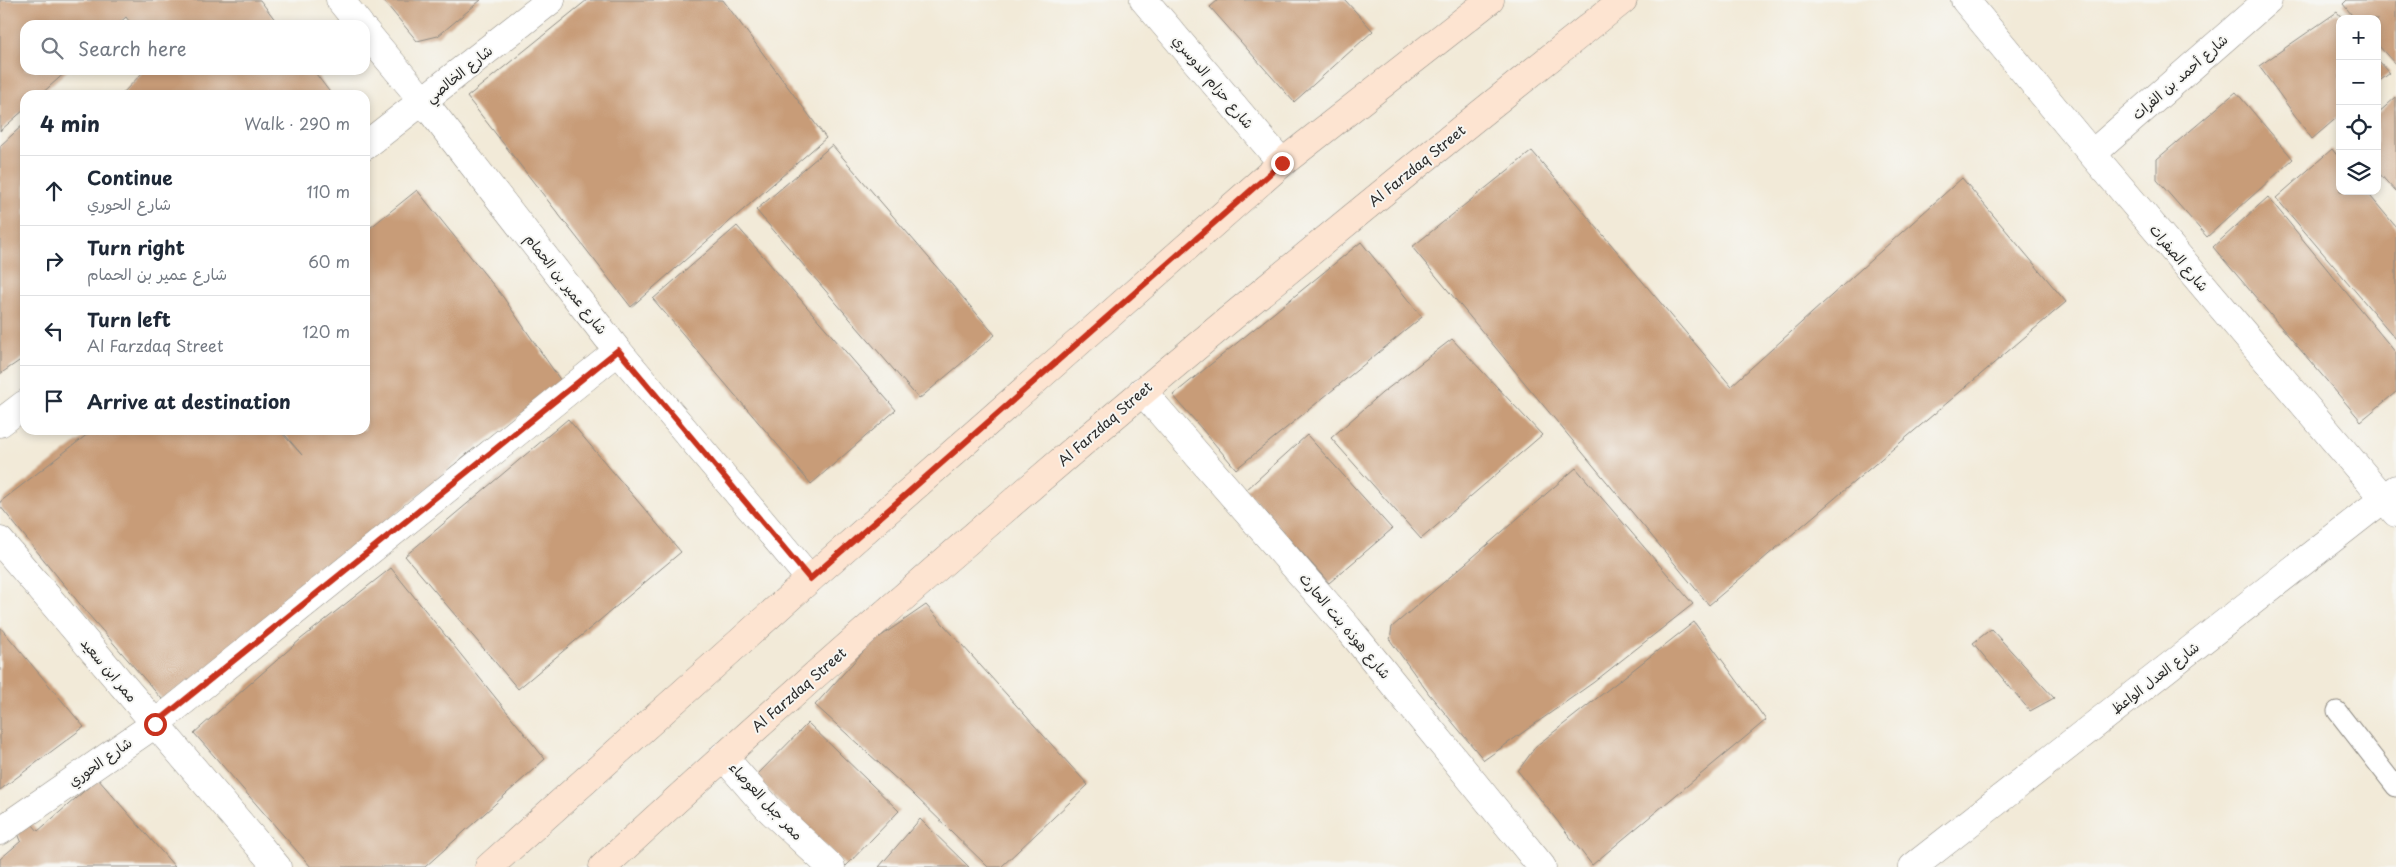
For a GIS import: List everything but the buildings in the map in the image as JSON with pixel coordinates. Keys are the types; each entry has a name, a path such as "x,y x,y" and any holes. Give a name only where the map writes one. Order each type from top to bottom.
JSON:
{"street":[{"path":"340,0 356,20"},
{"name":"شارع الخالصي","path":"370,142 424,102 551,0"},
{"name":"شارع حزام الدوسري","path":"1144,0 1282,163"},
{"path":"489,867 810,579 1282,163 1490,0"},
{"name":"Al Farzdaq Street","path":"603,867 723,756 1142,391 1488,107 1623,0"},
{"name":"شارع الصفرات","path":"1965,0 2092,154 2392,501"},
{"name":"شارع أحمد بن الفرات","path":"2092,154 2268,0"},
{"name":"شارع عمير بن الحمام","path":"370,37 424,102 618,350 810,579"},
{"name":"شارع الحوري","path":"0,831 155,724 618,350"},
{"name":"شارع هوذه بنت الحارث","path":"1142,391 1348,628 1542,867"},
{"path":"0,423 20,408"},
{"name":"شارع العدل الواعظ","path":"1913,867 2392,501"},
{"name":"ممر ابن سعيد","path":"0,541 277,867"},
{"name":"ممر جبل العوصاء","path":"723,756 768,807 831,867"}],"lane":[{"path":"2337,711 2396,787"}],"route":[{"path":"155,724 618,350 810,579 1282,163"}]}
